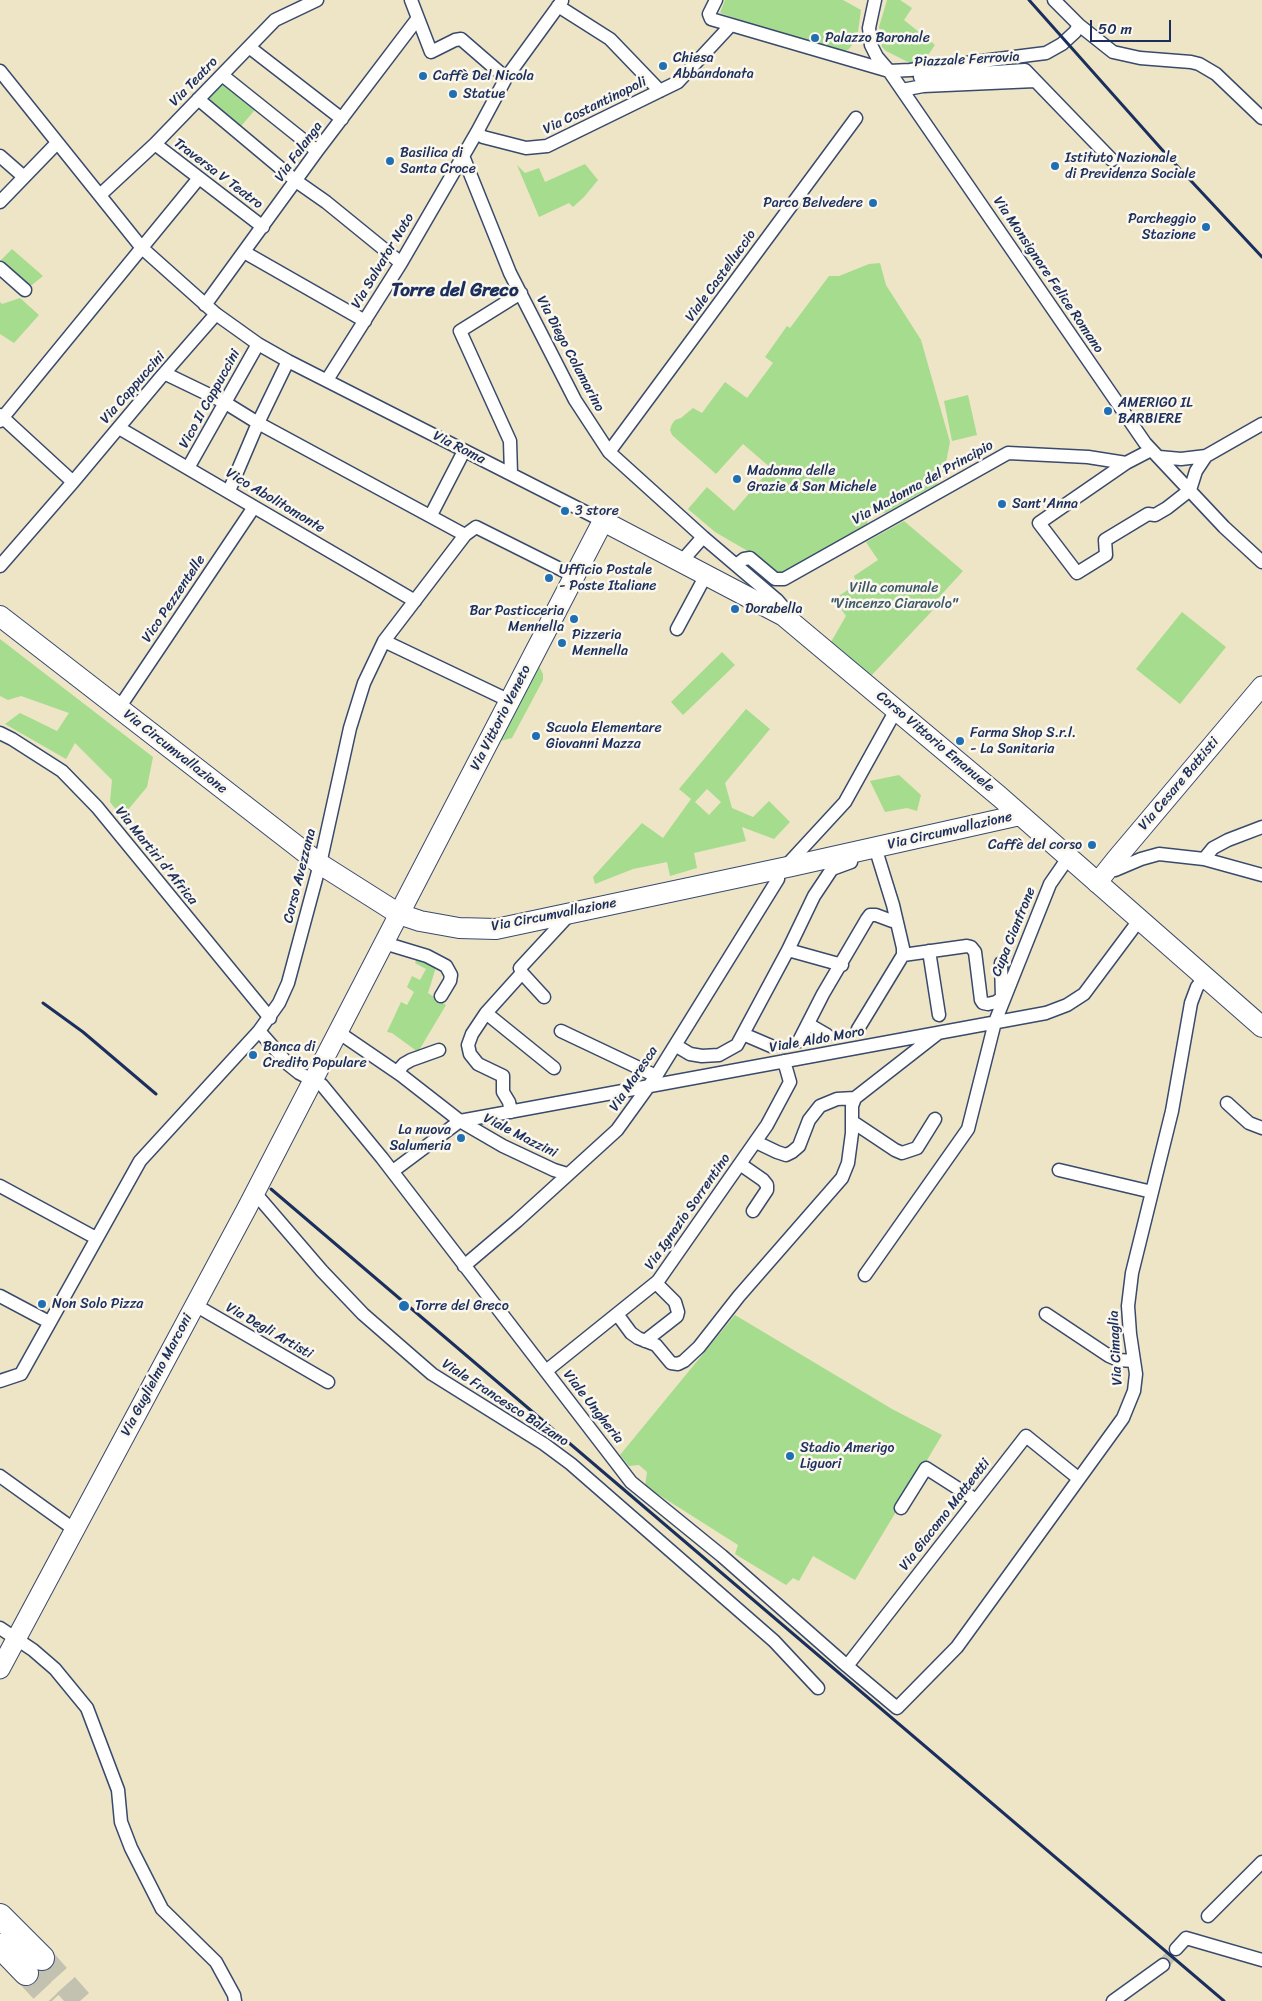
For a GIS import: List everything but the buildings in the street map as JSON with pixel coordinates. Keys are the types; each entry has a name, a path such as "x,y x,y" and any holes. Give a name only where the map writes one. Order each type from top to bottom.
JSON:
{"highway":[{"path":"0,1916 34,1966 0,1946"}],"main road":[{"name":"Via Roma","path":"603,521 706,575"},
{"name":"Via Vittorio Veneto","path":"399,914 603,521"},
{"name":"Corso Vittorio Emanuele","path":"706,575 784,616 1020,815 1068,858 1102,877 1140,920 1262,1027"},
{"name":"Via Circumvallazione","path":"0,616 320,864 399,914 420,921 459,928 496,929 782,868 877,852 1020,815"}],"street":[{"name":"Via Teatro","path":"100,195 155,144 275,20 317,0"},
{"path":"411,0 429,49 432,52 455,40 461,39 506,78"},
{"path":"716,0 709,18 896,80 910,70 1046,53 1062,44 1077,28"},
{"name":"Via Monsignore Felice Romano","path":"874,0 869,28 872,45 878,57 896,80 1155,453 1190,490"},
{"path":"1054,0 1077,28 1113,52 1140,58 1199,64 1216,74 1262,118"},
{"path":"560,3 610,39 660,92"},
{"name":"Via Salvator Noto","path":"327,380 401,263 478,132 506,78 560,3"},
{"name":"Via Falanga","path":"205,305 317,151 418,18"},
{"name":"Via Costantinopoli","path":"478,132 483,137 526,148 547,146 678,82 731,26"},
{"path":"249,47 342,119"},
{"name":"Piazzale Ferrovia","path":"896,80 1021,70 1027,72 1112,160"},
{"name":"Via Roma","path":"0,71 142,248 216,314 258,344 288,361 603,521"},
{"path":"222,75 317,151"},
{"path":"198,99 296,181 326,202 401,263"},
{"name":"Viale Castelluccio","path":"610,452 856,118"},
{"path":"0,202 57,143"},
{"name":"Traversa V Teatro","path":"155,144 263,227"},
{"path":"0,156 24,176"},
{"name":"Via Diego Colamarino","path":"463,156 510,273 575,400 610,452 703,537 777,600 783,607 784,616"},
{"path":"73,482 1,418 199,178"},
{"path":"244,252 365,321"},
{"path":"0,268 25,290"},
{"path":"511,474 510,441 460,331 521,293"},
{"name":"Via Cappuccini","path":"0,566 216,314"},
{"name":"Vico II Cappuccini","path":"188,468 258,344"},
{"path":"229,492 258,423 288,361"},
{"path":"166,374 224,402 258,423 465,535 476,526 574,576"},
{"path":"1206,456 1196,471 1190,490 1167,508 1155,515 1148,514 1105,540 1106,555 1077,573 1039,523 1126,463 1155,453 1182,459 1206,456 1262,424"},
{"name":"Vico Abolitomonte","path":"119,428 415,601"},
{"path":"431,515 464,452"},
{"name":"Via Madonna del Principio","path":"736,565 744,559 750,558 775,579 784,579 1008,452 1088,457 1126,463"},
{"path":"1190,490 1224,527 1262,562"},
{"name":"Vico Pezzentelle","path":"119,708 254,507"},
{"name":"Corso Avezzana","path":"0,1382 21,1374 140,1161 270,1018 288,983 320,864 350,728 364,683 384,641 465,535"},
{"path":"682,562 703,537"},
{"path":"677,629 706,575"},
{"path":"384,641 510,701"},
{"name":"Via Cesare Battisti","path":"1102,877 1262,686"},
{"name":"Via Maresca","path":"464,1266 617,1130 653,1081 778,879 782,868 845,802 896,710"},
{"name":"Via Martiri d'Africa","path":"0,733 62,771 97,807 270,1018"},
{"path":"1204,858 1213,848 1228,840 1262,828"},
{"path":"675,1045 690,1054 702,1056 719,1055 737,1045 788,950 814,896 832,869 877,852 903,948 902,955 858,1030"},
{"path":"1102,877 1141,859 1159,854 1204,858 1262,875"},
{"name":"Cupa Cianfrone","path":"865,1275 968,1129 995,1022 1050,884 1068,858"},
{"path":"544,997 522,973 520,968 571,913"},
{"name":"Via Guglielmo Marconi","path":"0,1668 17,1640 195,1305 399,914"},
{"path":"799,1041 870,916 876,915 892,921"},
{"name":"Viale Aldo Moro","path":"460,1121 511,1112 653,1081 784,1061 1046,1012 1067,1005 1084,994 1140,920"},
{"path":"384,943 427,956 446,966 450,975 450,981 441,996"},
{"path":"902,955 967,946 974,949 981,1000 983,1003 988,1004 1002,998 1001,963"},
{"path":"788,950 842,965"},
{"path":"929,951 939,1015"},
{"path":"511,1112 509,1102 503,1092 503,1076 478,1064 468,1051 468,1045 472,1034 486,1012 522,973"},
{"name":"Via Cimaglia","path":"897,1708 957,1647 1004,1585 1078,1478 1123,1418 1134,1391 1136,1374 1128,1306 1132,1273 1172,1111 1191,1003 1196,988 1205,977"},
{"path":"486,1012 554,1068"},
{"path":"808,1024 827,1035"},
{"path":"259,1031 289,1065 299,1073 312,1079"},
{"path":"561,1031 653,1081"},
{"name":"Viale Mazzini","path":"338,1032 397,1072 460,1121 503,1146 554,1170 567,1174"},
{"path":"756,1142 786,1155 792,1152 799,1146 809,1120 820,1106 837,1099 854,1098 940,1032"},
{"path":"743,1034 771,1046"},
{"path":"397,1072 404,1064 411,1060 439,1050"},
{"name":"Via Ignazio Sorrentino","path":"546,1372 656,1283 768,1125 790,1082 784,1061"},
{"name":"Viale Ungheria","path":"312,1079 322,1085 393,1171 631,1482 722,1556 897,1708"},
{"path":"617,1314 630,1333 656,1345 671,1363 678,1364 684,1361 699,1347 739,1296 842,1178 848,1163 854,1098"},
{"path":"1227,1103 1249,1123 1262,1128"},
{"path":"853,1122 902,1153 917,1148 935,1119"},
{"path":"393,1171 460,1121"},
{"path":"740,1164 764,1180 767,1185 767,1190 752,1210"},
{"path":"1059,1170 1152,1192"},
{"path":"0,1186 96,1238"},
{"name":"Viale Francesco Balzano","path":"254,1193 322,1271 363,1314 432,1374 544,1444 571,1464 774,1641 818,1688"},
{"path":"645,1341 677,1316 678,1312 675,1302 656,1283"},
{"path":"0,1296 49,1322"},
{"name":"Via Degli Artisti","path":"195,1305 328,1382"},
{"path":"1046,1314 1109,1356 1118,1360 1134,1361"},
{"name":"Via Giacomo Matteotti","path":"847,1666 1026,1436 1078,1478"},
{"path":"901,1508 926,1468 976,1500"},
{"path":"0,1476 75,1530"},
{"path":"0,1628 33,1650 55,1669 87,1708 118,1790 121,1822 131,1848 162,1909 216,1962 234,1995 235,2001"},
{"path":"1208,1916 1262,1862"},
{"path":"1176,1950 1186,1938 1262,1960"},
{"path":"1112,2001 1162,1965"}],"green space":[{"name":"Palazzo Baronale","path":"725,0 843,0 861,10 857,39 848,50 832,52 720,13"},
{"path":"887,0 900,0 912,8 904,20 935,45 928,55 929,62 910,63 882,47 879,27"},
{"path":"222,75 259,105 237,131 198,99"},
{"path":"585,164 598,180 584,197 573,207 569,203 539,217 517,165 525,173 539,168 545,182"},
{"path":"12,249 43,276 28,288 0,265 0,261"},
{"path":"880,263 886,285 921,340 950,442 945,468 937,484 885,513 876,511 868,515 867,524 784,574 777,574 746,550 715,532 688,509 707,487 734,511 771,468 743,444 716,474 672,435 670,430 675,420 681,418 693,408 702,413 725,382 747,398 773,363 765,357 787,326 790,328 829,276 839,276 869,264"},
{"path":"20,298 39,315 14,343 0,334 0,302 2,304"},
{"path":"968,395 977,435 952,441 944,401"},
{"name":"Villa comunale \"Vincenzo Ciaravolo\"","path":"904,521 963,571 931,606 932,611 870,677 831,642 846,616 834,599 857,584 854,576 878,560 866,542"},
{"path":"1182,612 1226,647 1180,704 1136,669"},
{"path":"0,639 153,757 147,787 122,817 110,802 112,780 75,743 66,759 5,724 20,713 57,731 69,713 21,696 8,700 0,696"},
{"path":"722,652 735,665 683,715 671,702"},
{"path":"539,666 543,674 543,680 512,738 500,741"},
{"path":"746,709 770,729 725,783 732,808 753,817 769,801 790,822 774,839 742,827 746,841 694,853 697,868 670,876 667,862 633,869 595,884 593,877 642,823 663,838 691,799 679,789","holes":["707,789 721,802 709,815 695,802"]},
{"path":"899,775 921,795 917,811 907,808 885,812 870,781"},
{"path":"417,959 437,964 428,993 446,1005 418,1052 392,1033 387,1032 401,1002 407,1005 414,992 407,987 412,976 420,980 426,969 415,963"},
{"name":"Stadio Amerigo Liguori","path":"735,1315 892,1409 942,1435 855,1580 813,1556 799,1581 793,1578 786,1585 735,1554 738,1545 645,1486 647,1472 639,1465 629,1466 620,1455"}],"tunnel":[{"path":"1163,1965 1176,1949"},
{"path":"42,1958 80,2001"},
{"path":"26,1973 52,2001"}],"railway":[{"path":"1029,0 1165,153 1262,257"},
{"path":"43,1003 83,1032 156,1094"},
{"path":"271,1189 1224,2001"}],"place":[{"name":"Palazzo Baronale","path":"815,38"},
{"name":"Chiesa Abbandonata","path":"663,66"},
{"name":"Caffè Del Nicola","path":"423,76"},
{"name":"Statue","path":"453,94"},
{"name":"Basilica di Santa Croce","path":"390,161"},
{"name":"Istituto Nazionale di Previdenza Sociale","path":"1055,166"},
{"name":"Parco Belvedere","path":"873,203"},
{"name":"Parcheggio Stazione","path":"1206,227"},
{"name":"AMERIGO IL BARBIERE","path":"1108,411"},
{"name":"Madonna delle Grazie & San Michele","path":"737,479"},
{"name":"Sant'Anna","path":"1002,504"},
{"name":"3 store","path":"565,511"},
{"name":"Ufficio Postale - Poste Italiane","path":"549,578"},
{"name":"Dorabella","path":"735,609"},
{"name":"Bar Pasticceria Mennella","path":"574,619"},
{"name":"Pizzeria Mennella","path":"562,643"},
{"name":"Scuola Elementare Giovanni Mazza","path":"536,736"},
{"name":"Farma Shop S.r.l. - La Sanitaria","path":"960,741"},
{"name":"Caffè del corso","path":"1092,845"},
{"name":"Banca di Credito Populare","path":"253,1055"},
{"name":"La nuova Salumeria","path":"461,1138"},
{"name":"Non Solo Pizza","path":"42,1304"},
{"name":"Torre del Greco","path":"404,1306"},
{"name":"Stadio Amerigo Liguori","path":"790,1456"}],"district":[{"name":"Torre del Greco","path":"455,291"}]}
